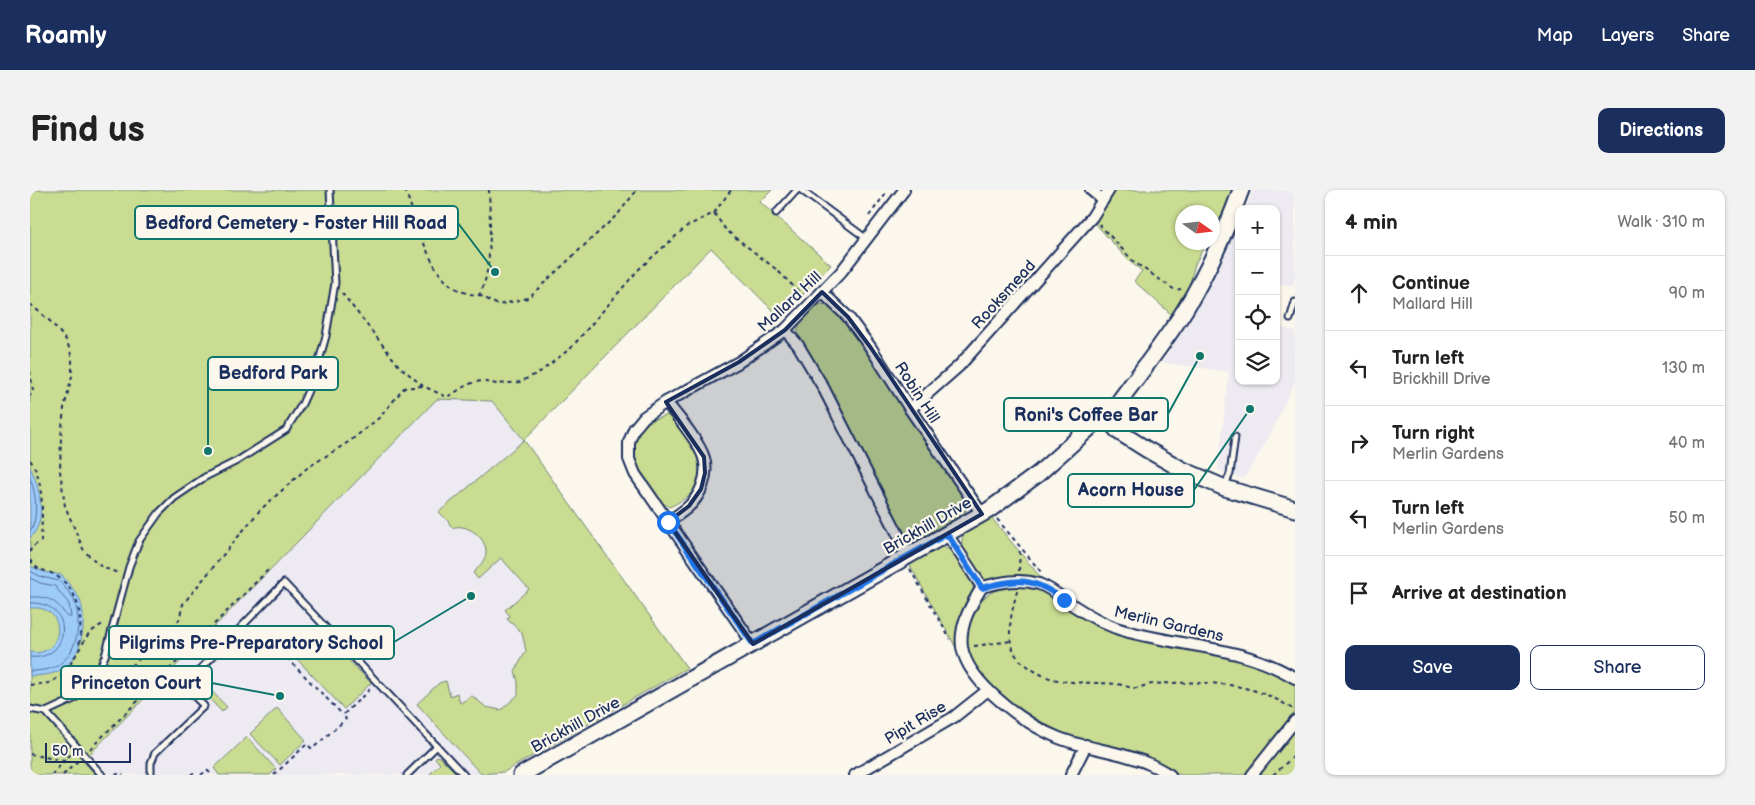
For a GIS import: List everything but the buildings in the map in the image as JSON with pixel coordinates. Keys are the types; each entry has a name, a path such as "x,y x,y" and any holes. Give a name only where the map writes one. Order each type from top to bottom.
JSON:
{"street":[{"name":"Mallard Hill","path":"753,644 635,474 629,459 630,442 634,429 644,417 666,402 740,362 785,330 841,272 904,190"},
{"path":"1091,190 1104,200"},
{"name":"Rooksmead","path":"910,409 959,366 1092,217 1109,190"},
{"name":"Brickhill Drive","path":"521,775 985,512 1038,474 1095,423 1107,418 1186,308 1221,240 1241,190"},
{"name":"Robin Hill","path":"822,292 848,317 871,348 910,409 985,512"},
{"path":"785,330 798,345 823,387 906,557"},
{"path":"666,402 693,438 704,457 705,473 701,489 689,506 668,522"},
{"path":"1107,418 1119,432 1183,470 1224,488 1295,509"},
{"path":"947,534 982,588 971,604 963,628 962,648 972,669 988,690 1007,707 1035,726 1060,738 1147,763 1170,775"},
{"name":"Merlin Gardens","path":"982,588 1019,580 1038,584 1082,611 1118,629 1209,647 1252,658 1295,678"},
{"name":"Pipit Rise","path":"855,775 954,717 988,690"},
{"path":"1252,775 1295,721"},
{"path":"1071,775 1086,745"}],"lane":[{"path":"30,709 46,712 74,699 96,676 105,656 125,576 139,541 159,513 174,498 205,477 237,461 286,430 302,404 315,375 326,336 335,283 330,190"},
{"path":"776,212 797,190"},
{"path":"801,190 867,239"},
{"path":"1290,318 1295,302"},
{"path":"1224,488 1230,474 1235,437"},
{"path":"151,775 150,764 155,753 204,706 184,686 284,583 464,775"},
{"path":"46,712 102,775"},
{"path":"407,775 437,746"}],"path":[{"path":"405,190 433,264 448,283 470,295 479,295 498,305 528,298 618,214 637,190"},
{"path":"479,295 484,286 489,252 489,190"},
{"path":"335,283 399,366 423,386 447,396 469,384 482,381 497,384 520,382 540,372 570,348 638,270 687,226 714,212 731,190"},
{"path":"714,212 726,230 777,270 811,305"},
{"path":"1092,217 1134,262 1175,290 1185,287 1194,292"},
{"path":"30,304 51,322 67,341 72,358 72,376 64,408 61,437 60,471 65,506 84,551 102,567 125,576"},
{"path":"30,371 34,390 30,396"},
{"path":"86,686 123,674 162,638 179,620 183,604 260,510 273,498 307,468 350,440 380,417 404,388 423,386"},
{"path":"30,460 37,468 42,506 41,541 31,548 30,552"},
{"path":"985,512 1020,547 1045,577"},
{"path":"1020,547 1019,580 1010,621 1011,641 1018,658 1034,671 1051,679 1070,683 1117,684 1135,688 1151,684 1216,683 1246,688 1270,695 1295,711"},
{"path":"906,557 956,649 1011,641"},
{"path":"30,560 36,568 54,575 72,589 80,614 79,649"},
{"path":"63,775 270,568"},
{"path":"30,686 49,683 61,676 67,670 89,633 102,625 117,611"},
{"path":"290,658 321,628 322,622"},
{"path":"303,634 308,640"},
{"path":"274,775 307,744 312,749 346,719 288,659 290,658 282,649"},
{"path":"343,715 377,683"},
{"path":"52,775 77,748"},
{"path":"30,754 64,760"},
{"path":"1273,775 1295,755"},
{"path":"201,775 207,770 212,775"},
{"path":"115,775 121,773 124,775"}],"highlighted area":[{"path":"822,292 848,317 871,348 982,514 753,644 668,522 689,506 701,489 705,473 704,457 666,402 739,362 785,330"}],"shaded area":[{"path":"1253,190 1295,190 1295,276 1293,286 1280,284 1280,205 1247,205"},
{"path":"1235,230 1235,385 1280,385 1280,328 1295,331 1295,381 1269,437 1244,479 1218,470 1229,372 1162,362 1205,294"},
{"path":"437,399 492,401 524,440 687,668 498,775 110,775 90,754"}],"green space":[{"path":"30,190 772,190 760,202 831,265 780,318 711,248 524,440 492,401 437,399 83,761 96,775 30,775"},
{"path":"1115,190 1233,190 1220,222 1220,205 1175,205 1175,250 1202,250 1195,264 1188,291 1173,316 1134,281 1142,271 1129,261 1094,222"},
{"path":"822,304 833,307 851,325 904,409 965,496 968,504 963,517 924,540 910,538 905,534 816,365 798,338 797,333 800,322 812,309"},
{"path":"667,415 679,426 691,442 699,468 699,476 692,492 670,507 658,501 636,469 632,456 634,442 642,427 652,420"},
{"path":"524,440 687,668 504,772 481,774 417,704 439,683 446,681 450,696 457,693 460,703 472,696 486,707 501,710 518,695 518,682 515,671 526,651 522,633 507,619 510,616 505,610 529,589 501,558 478,579 473,573 481,564 486,553 483,542 479,536 469,529 463,527 452,528 439,512"},
{"path":"990,516 1042,579 1011,576 991,581 983,580 978,576 962,547 962,538 967,529"},
{"path":"935,547 945,548 954,553 973,586 974,592 960,655 908,562"},
{"path":"1012,585 1036,587 1099,625 1247,661 1295,682 1295,715 1246,775 1182,775 1170,771 1152,759 1061,732 1029,716 1011,704 981,674 971,657 967,639 969,622 972,615 985,597 997,590"},
{"path":"321,632 371,683 344,709 295,657"},
{"path":"202,681 227,707 222,712 197,686"},
{"path":"277,708 306,740 280,765 250,734"},
{"path":"1295,728 1295,775 1258,775"},
{"path":"247,737 276,769 270,775 219,775 214,768"},
{"path":"437,756 458,775 429,775 440,764 435,758"}],"water":[{"path":"30,467 37,484 41,513 36,531 30,538"},
{"path":"30,566 44,572 62,575 79,597 82,609 83,630 77,650 65,667 47,675 30,676 30,652 41,652 50,648 58,631 57,622 52,614 43,609 30,608"}],"place":[{"name":"Bedford Cemetery - Foster Hill Road","path":"495,272"},
{"name":"Roni's Coffee Bar","path":"1200,356"},
{"name":"Acorn House","path":"1250,409"},
{"name":"Bedford Park","path":"208,451"},
{"name":"Pilgrims Pre-Preparatory School","path":"471,596"},
{"name":"Princeton Court","path":"280,696"}],"route":[{"path":"668,522 753,644 947,534 982,588 1019,580 1038,584 1049,589 1064,600"}]}
